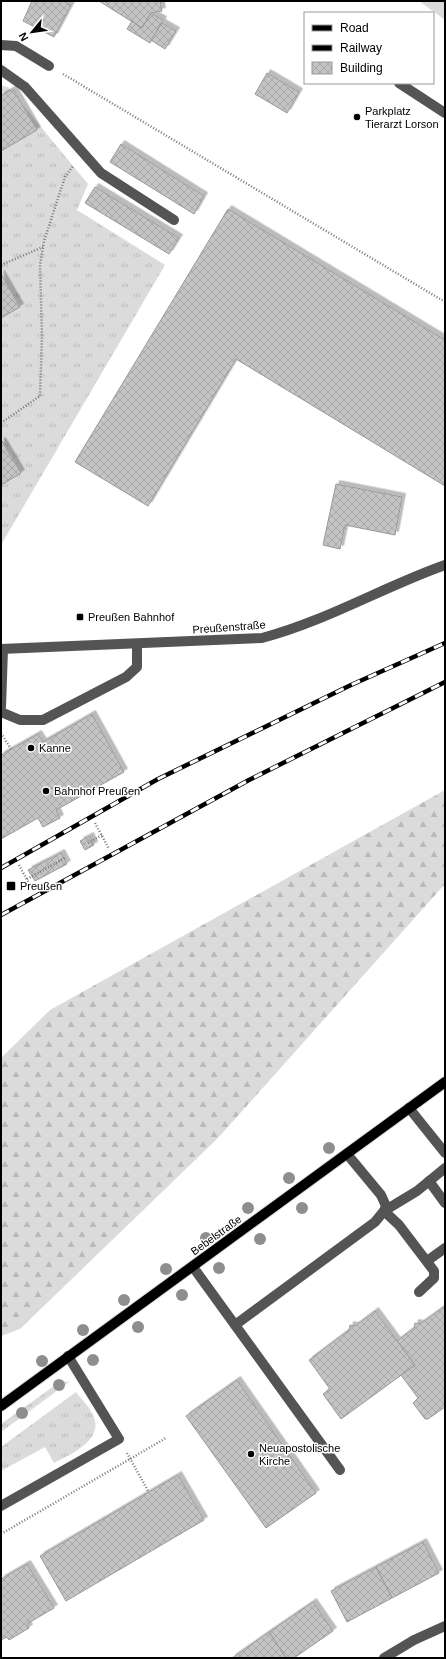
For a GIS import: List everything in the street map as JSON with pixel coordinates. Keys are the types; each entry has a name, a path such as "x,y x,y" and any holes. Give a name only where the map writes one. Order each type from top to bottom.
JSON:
{"main road":[{"name":"Bebelstraße","path":"1,1406 445,1082"}],"street":[{"path":"1,45 16,46 49,66"},
{"path":"1,70 25,87 101,173 174,220"},
{"path":"401,84 445,113"},
{"name":"Preußenstraße","path":"2,649 262,638 282,633 313,621 445,566"},
{"path":"1,712 20,720 43,720 126,676 137,667 137,644"},
{"path":"1,707 2,649"},
{"path":"409,1108 445,1153"},
{"path":"347,1154 380,1195 386,1206 384,1211"},
{"path":"235,1325 375,1222 384,1211 429,1181 445,1168"},
{"path":"429,1181 445,1203"},
{"path":"384,1211 399,1225 434,1271 434,1278 419,1292"},
{"path":"427,1262 445,1248"},
{"path":"193,1267 340,1470"},
{"path":"1,1506 119,1439 68,1356"},
{"path":"384,1658 414,1640 445,1626"}],"path":[{"path":"49,66 445,302"},
{"path":"1,423 40,396 42,336 40,265 43,247 65,177 82,153"},
{"path":"1,265 43,247"},
{"path":"1,734 11,749"},
{"path":"95,823 109,849"},
{"path":"88,843 102,835"},
{"path":"26,879 64,858"},
{"path":"19,866 33,890"},
{"path":"1,1534 166,1438"},
{"path":"119,1439 148,1491"}],"green space":[{"path":"419,1 445,1 445,20"},
{"path":"1,86 8,87 88,184 77,210 165,265 1,545"},
{"path":"445,790 445,884 218,1138 20,1329 1,1336 1,1058 50,1010"},
{"path":"61,1381 69,1382 1,1432 1,1424"},
{"path":"76,1392 93,1415 95,1424 94,1432 90,1439 77,1450 54,1463 45,1447 1,1471 1,1447"}],"building":[{"path":"32,1 63,1 71,5 54,37 23,21"},
{"path":"99,1 160,1 162,11 151,13 142,28"},
{"path":"151,13 163,20 150,43 127,29 132,21 142,28"},
{"path":"162,23 176,31 165,49 151,40"},
{"path":"267,73 299,92 287,113 255,94"},
{"path":"13,89 37,130 1,151 1,96"},
{"path":"121,144 204,196 194,214 110,162"},
{"path":"95,187 179,238 169,254 85,203"},
{"path":"228,209 445,340 445,486 236,359 148,506 75,462"},
{"path":"1,274 20,307 1,318"},
{"path":"1,441 21,473 1,485"},
{"path":"336,484 402,497 395,535 345,525 340,549 323,545"},
{"name":"Bahnhof Preußen","path":"92,714 124,772 56,810 60,818 43,827 38,818 1,839 1,755 38,734 43,742"},
{"path":"90,836 94,845 85,850 80,841"},
{"path":"61,853 67,864 35,881 28,870"},
{"path":"445,1306 445,1407 428,1419 425,1419 413,1403 418,1398 401,1375 415,1365 397,1341 414,1328 415,1323 420,1324"},
{"path":"375,1311 415,1365 341,1419 323,1394 330,1389 309,1360 349,1330 350,1325 355,1326"},
{"name":"Neuapostolische Kirche","path":"237,1380 316,1493 266,1528 186,1416"},
{"path":"178,1475 204,1520 66,1601 40,1556"},
{"path":"423,1542 439,1573 392,1598 376,1567"},
{"path":"27,1564 54,1608 27,1624 29,1628 9,1640 7,1637 1,1640 1,1579"},
{"path":"376,1567 392,1598 347,1622 331,1591"},
{"path":"313,1602 333,1631 294,1658 286,1658 269,1632"},
{"path":"269,1632 286,1658 232,1658"}],"railway":[{"path":"1,868 158,779 351,685 445,643"},
{"path":"1,915 249,780 445,682"}],"place":[{"name":"Parkplatz Tierarzt Lorson","path":"357,117"},
{"name":"Preußen Bahnhof","path":"80,617"},
{"name":"Kanne","path":"31,748"},
{"name":"Bahnhof Preußen","path":"46,791"},
{"name":"Preußen","path":"11,886"},
{"name":"Neuapostolische Kirche","path":"251,1454"}]}
